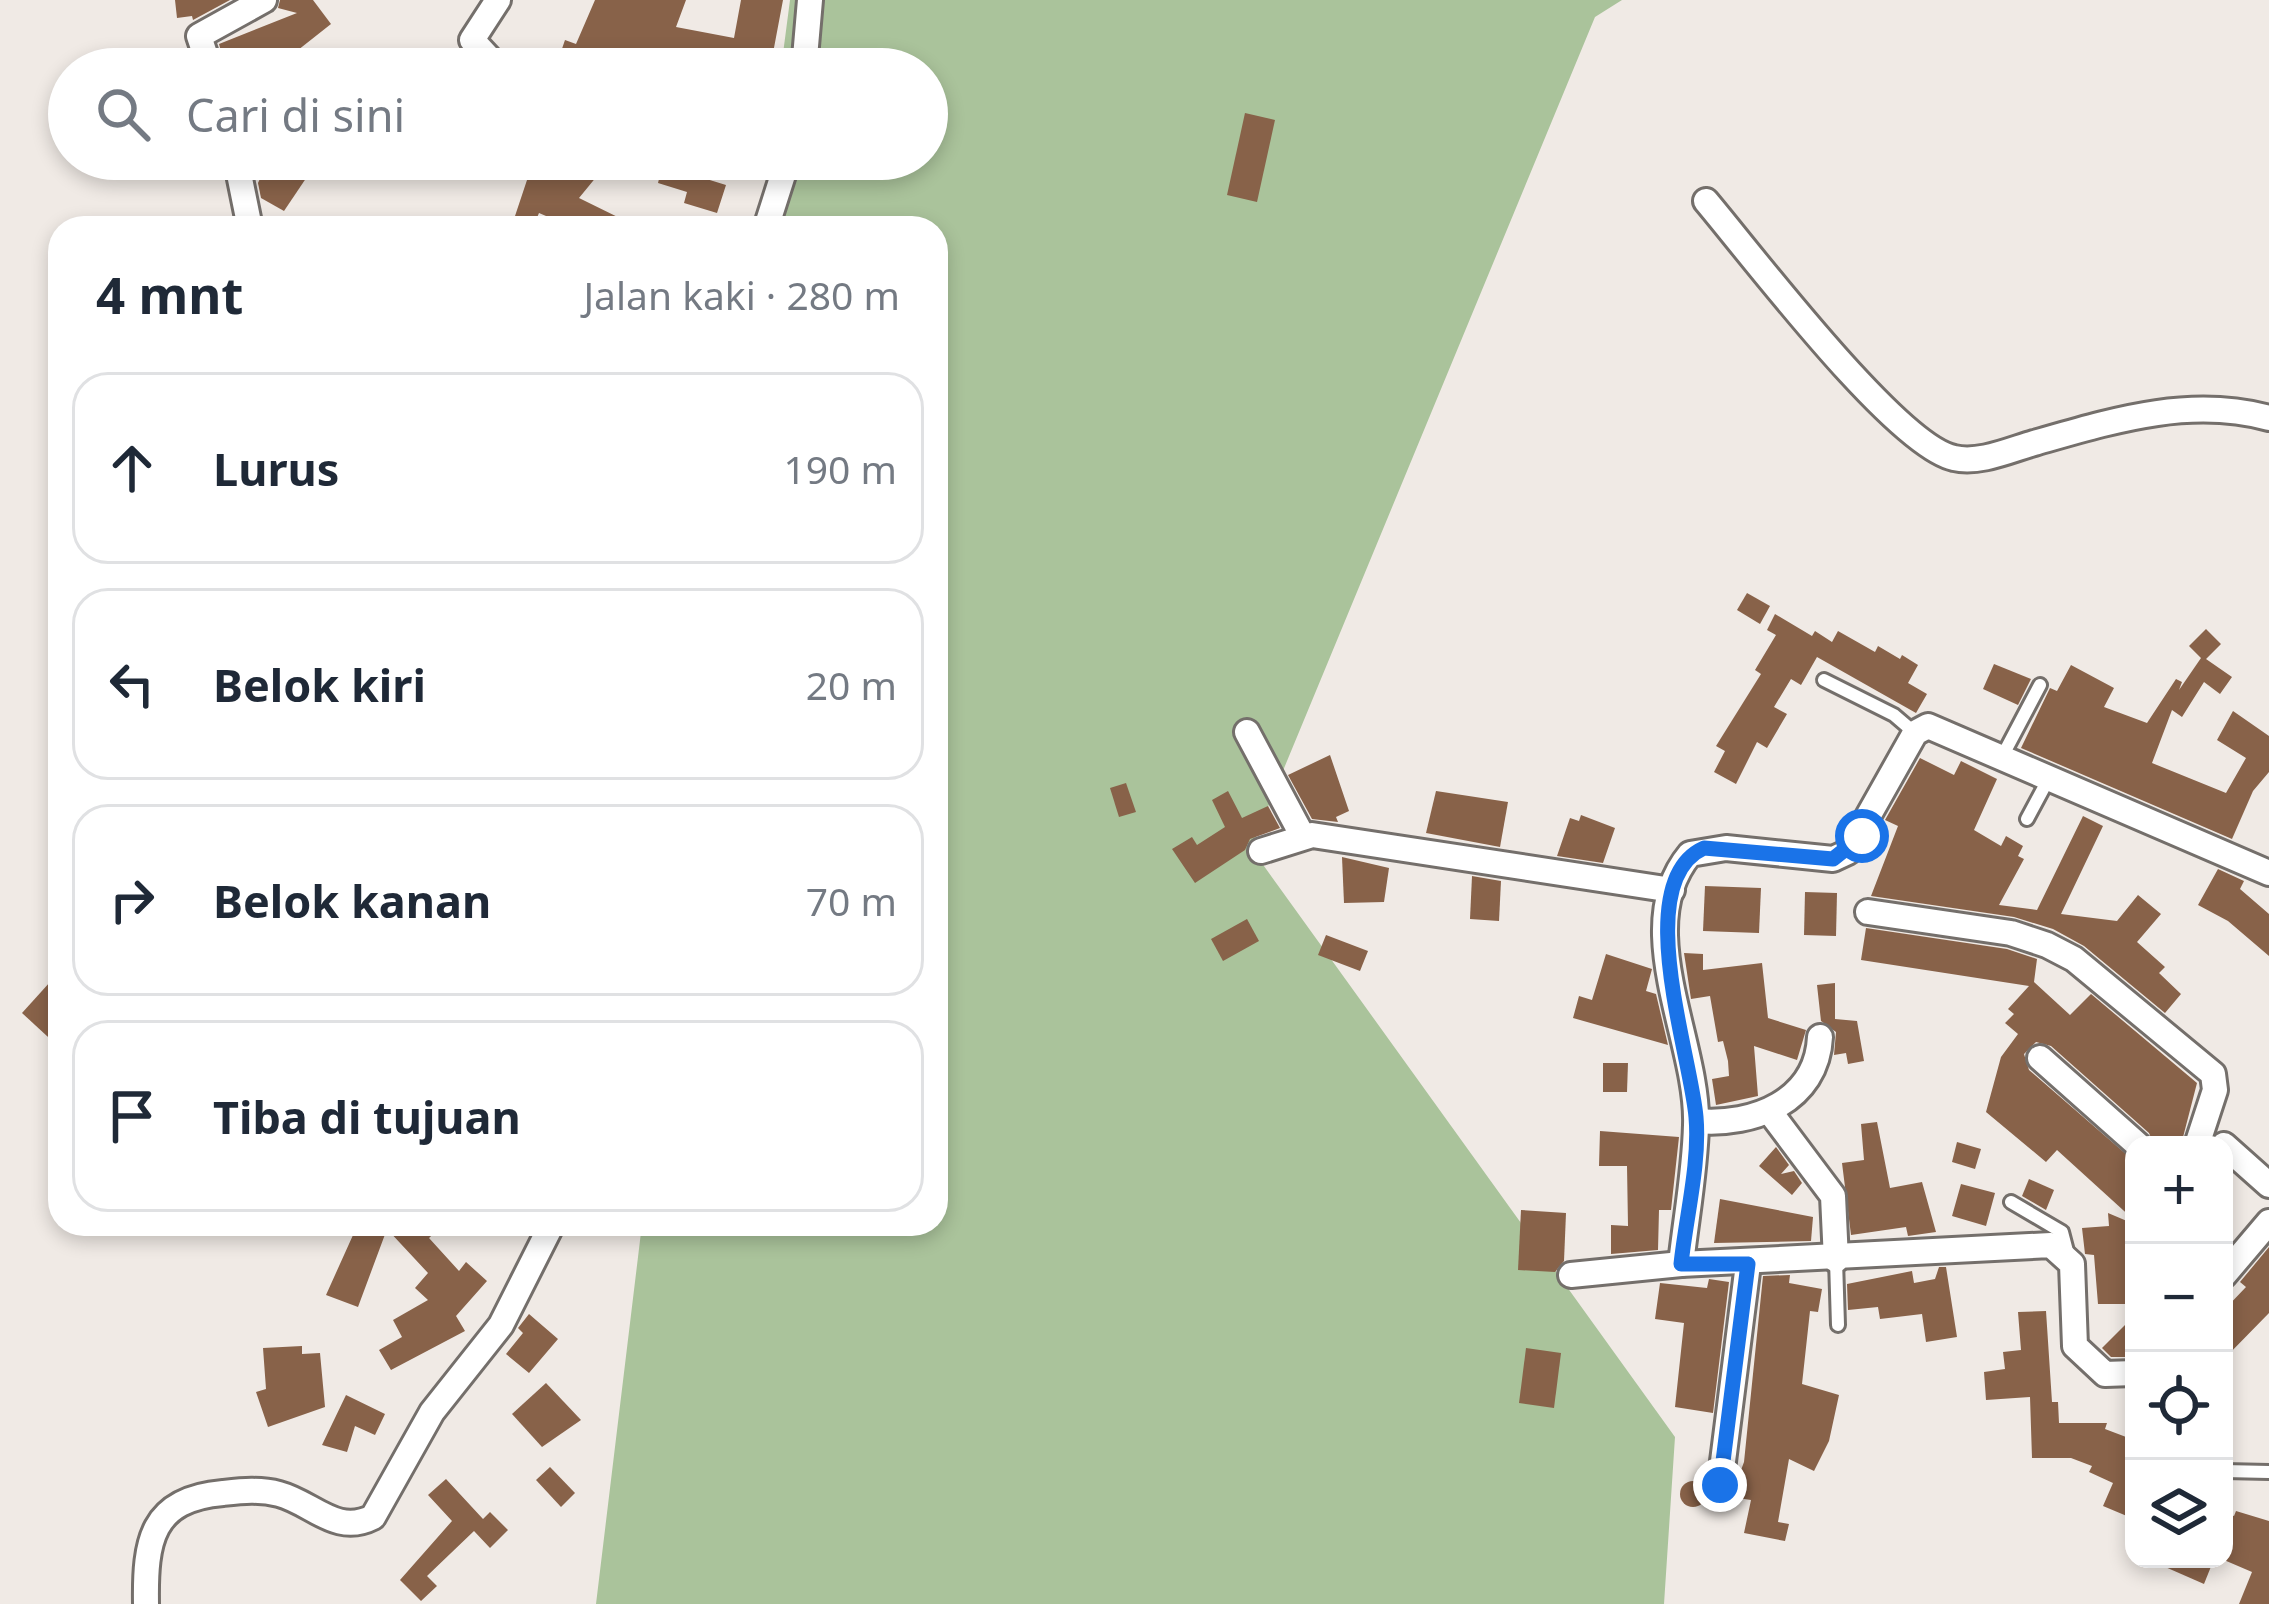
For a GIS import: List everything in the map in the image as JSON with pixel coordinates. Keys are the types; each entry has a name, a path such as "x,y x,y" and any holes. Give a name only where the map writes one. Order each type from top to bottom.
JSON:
{"street":[{"path":"203,48 199,36 264,0"},
{"path":"476,48 472,44 498,0"},
{"path":"806,48 810,0"},
{"path":"240,180 248,216"},
{"path":"770,216 781,180"},
{"path":"1706,201 1909,433 1955,459 1986,457 2126,417 2214,407 2269,418"},
{"path":"1681,1264 1697,1121 1667,947 1672,890 1680,867 1704,848 1815,858 1848,852 1915,733 1928,726 2266,865"},
{"path":"1247,732 1302,835"},
{"path":"1261,851 1302,835 1672,890"},
{"path":"1868,912 2012,933 2074,959 2210,1070 2216,1082 2212,1136"},
{"path":"1697,1121 1770,1112 1816,1070 1820,1037"},
{"path":"2040,1058 2128,1136"},
{"path":"1770,1112 1832,1196 1836,1260"},
{"path":"2233,1156 2268,1181"},
{"path":"2233,1264 2269,1222"},
{"path":"146,1604 154,1532 179,1503 252,1490 291,1498 336,1522 351,1525 373,1517 432,1412 512,1307 546,1236"},
{"path":"1571,1275 1681,1264 1836,1260 2051,1245 2068,1255 2075,1279 2075,1346 2105,1374 2125,1375"},
{"path":"1720,1485 1748,1264"}],"lane":[{"path":"1824,680 1894,715 1915,733"},
{"path":"2003,755 2040,685"},
{"path":"2027,819 2050,776"},
{"path":"2011,1202 2062,1232 2068,1255"},
{"path":"1836,1260 1838,1324"},
{"path":"2233,1471 2269,1472"}],"green space":[{"path":"790,0 1622,0 1595,17 1251,848 1675,1437 1664,1604 596,1604 641,1236 948,1236 948,216 764,216 768,180 948,180 948,48 784,48"}],"building":[{"path":"175,0 230,0 193,20 192,16 177,18"},
{"path":"280,0 313,0 331,24 301,48 220,48 219,44 297,13 278,8"},
{"path":"595,0 686,0 676,27 734,38 741,0 783,0 774,48 562,48 565,40 576,44"},
{"path":"1245,113 1275,120 1257,202 1227,195"},
{"path":"305,180 284,211 261,198 258,183"},
{"path":"527,180 594,180 579,198 616,216 539,213 515,216"},
{"path":"710,180 726,185 717,213 684,203 687,192 658,183"},
{"path":"1747,593 1770,606 1760,624 1737,610"},
{"path":"1775,614 1812,636 1815,631 1832,642 1838,631 1875,652 1878,646 1900,659 1902,655 1918,665 1908,683 1927,694 1916,713 1817,657 1801,685 1791,679 1774,707 1787,714 1767,748 1757,742 1736,784 1714,772 1725,751 1716,746 1761,674 1755,670 1776,635 1767,630"},
{"path":"2206,629 2221,644 2206,659 2232,677 2220,694 2204,682 2182,717 2172,710 2152,763 2226,793 2246,758 2217,740 2233,711 2269,736 2269,772 2253,791 2232,839 2021,748 2050,688 2057,691 2071,665 2114,688 2104,707 2147,723 2176,679 2182,682 2179,690 2201,658 2189,646"},
{"path":"1994,664 2031,679 2018,705 1983,689"},
{"path":"1330,755 1349,811 1336,817 1338,822 1312,819 1288,775"},
{"path":"1920,758 1954,775 1961,761 1997,779 1974,830 2001,846 2006,836 2023,846 2018,856 2024,859 1999,905 2037,910 2083,816 2103,826 2061,914 2117,921 2138,895 2161,914 2137,942 2165,967 2159,973 2181,994 2165,1013 2084,946 2053,929 2014,917 1871,896 1898,826 1885,820"},
{"path":"1126,783 1136,812 1119,817 1110,788"},
{"path":"1228,791 1242,818 1268,806 1280,828 1250,839 1245,850 1195,883 1172,849 1192,837 1197,845 1225,827 1212,800"},
{"path":"1436,791 1508,802 1500,847 1426,833"},
{"path":"1581,815 1615,828 1603,863 1557,856 1570,818 1579,821"},
{"path":"1342,857 1389,868 1384,902 1344,903"},
{"path":"2218,869 2244,881 2240,889 2269,914 2269,956 2228,921 2198,905"},
{"path":"1472,876 1501,881 1499,921 1470,919"},
{"path":"1705,886 1761,888 1759,933 1703,931"},
{"path":"1805,892 1837,893 1836,936 1804,935"},
{"path":"1247,919 1259,941 1223,961 1211,939"},
{"path":"1866,928 2007,949 2037,959 2034,982 2070,1015 2091,994 2197,1083 2183,1136 2150,1136 2051,1046 2036,1042 2024,1054 2029,1070 2125,1153 2125,1212 2057,1150 2046,1162 1986,1112 2001,1057 2018,1034 2005,1023 2014,1014 2008,1009 2029,986 1861,960"},
{"path":"1326,935 1368,951 1360,971 1318,955"},
{"path":"1684,953 1703,954 1703,970 1762,963 1768,1018 1806,1030 1797,1060 1754,1046 1758,1096 1716,1105 1712,1079 1729,1076 1728,1061 1723,1041 1718,1042 1710,996 1691,999"},
{"path":"1606,954 1652,969 1646,991 1656,994 1668,1045 1573,1018 1579,996 1592,1000"},
{"path":"1835,983 1835,1019 1857,1021 1864,1061 1848,1064 1846,1053 1834,1055 1836,1032 1821,1021 1817,985"},
{"path":"48,984 48,1037 22,1013"},
{"path":"1603,1063 1628,1063 1627,1092 1603,1092"},
{"path":"1877,1122 1890,1188 1922,1182 1936,1232 1908,1236 1906,1227 1851,1235 1842,1163 1864,1160 1861,1124"},
{"path":"1600,1131 1679,1137 1671,1210 1659,1210 1658,1250 1611,1254 1611,1225 1628,1226 1627,1166 1599,1166"},
{"path":"1957,1142 1981,1149 1975,1169 1952,1162"},
{"path":"1776,1147 1789,1165 1781,1174 1794,1171 1802,1183 1792,1195 1759,1166"},
{"path":"2029,1179 2054,1190 2046,1210 2022,1196"},
{"path":"1961,1184 1995,1193 1986,1226 1952,1216"},
{"path":"1720,1199 1813,1217 1811,1241 1714,1243"},
{"path":"1521,1210 1566,1213 1564,1261 1555,1272 1518,1270"},
{"path":"2108,1213 2125,1220 2125,1304 2098,1304 2094,1255 2085,1254 2082,1228 2109,1226"},
{"path":"353,1236 384,1236 358,1307 326,1295"},
{"path":"394,1236 431,1236 459,1271 466,1262 487,1281 456,1316 465,1331 391,1370 379,1350 402,1337 393,1320 428,1300 415,1288 428,1273"},
{"path":"2269,1247 2269,1313 2233,1350 2233,1301 2246,1287 2240,1282"},
{"path":"1939,1267 1946,1267 1957,1337 1926,1342 1922,1314 1880,1319 1878,1307 1848,1310 1847,1284 1912,1271 1914,1283 1935,1279"},
{"path":"1790,1275 1789,1283 1822,1289 1818,1312 1810,1311 1802,1384 1839,1395 1829,1441 1814,1471 1789,1459 1778,1522 1789,1524 1785,1541 1744,1533 1751,1500 1731,1497 1744,1462 1763,1276"},
{"path":"1709,1279 1729,1282 1713,1413 1675,1407 1684,1323 1655,1319 1660,1283 1707,1288"},
{"path":"2046,1311 2052,1402 2058,1402 2059,1423 2107,1423 2105,1429 2125,1437 2125,1515 2103,1506 2113,1483 2089,1472 2092,1466 2071,1458 2032,1458 2030,1397 1986,1400 1984,1372 2005,1369 2003,1352 2021,1350 2018,1312"},
{"path":"529,1314 558,1339 529,1373 506,1354 523,1333 518,1328"},
{"path":"2125,1325 2125,1357 2111,1357 2102,1348"},
{"path":"302,1346 302,1354 320,1353 325,1407 268,1427 256,1392 266,1389 263,1348"},
{"path":"1526,1348 1561,1353 1554,1408 1519,1403"},
{"path":"546,1383 581,1420 542,1447 512,1414"},
{"path":"346,1395 385,1414 375,1435 355,1426 347,1452 322,1445"},
{"path":"550,1467 575,1493 561,1507 536,1480"},
{"path":"446,1479 483,1519 490,1512 508,1530 490,1548 474,1531 427,1576 437,1586 421,1601 400,1580 452,1521 428,1495"},
{"path":"1693,1481 1703,1484 1703,1504 1693,1507 1683,1504 1680,1494 1683,1484"},
{"path":"2236,1511 2269,1521 2269,1604 2239,1604 2252,1572 2233,1564"},
{"path":"2168,1568 2210,1568 2204,1584"}],"route":[{"path":"1720,1485 1748,1264 1681,1264 1697,1121 1667,947 1674,881 1690,854 1704,848 1833,859 1848,852 1862,836"}]}
